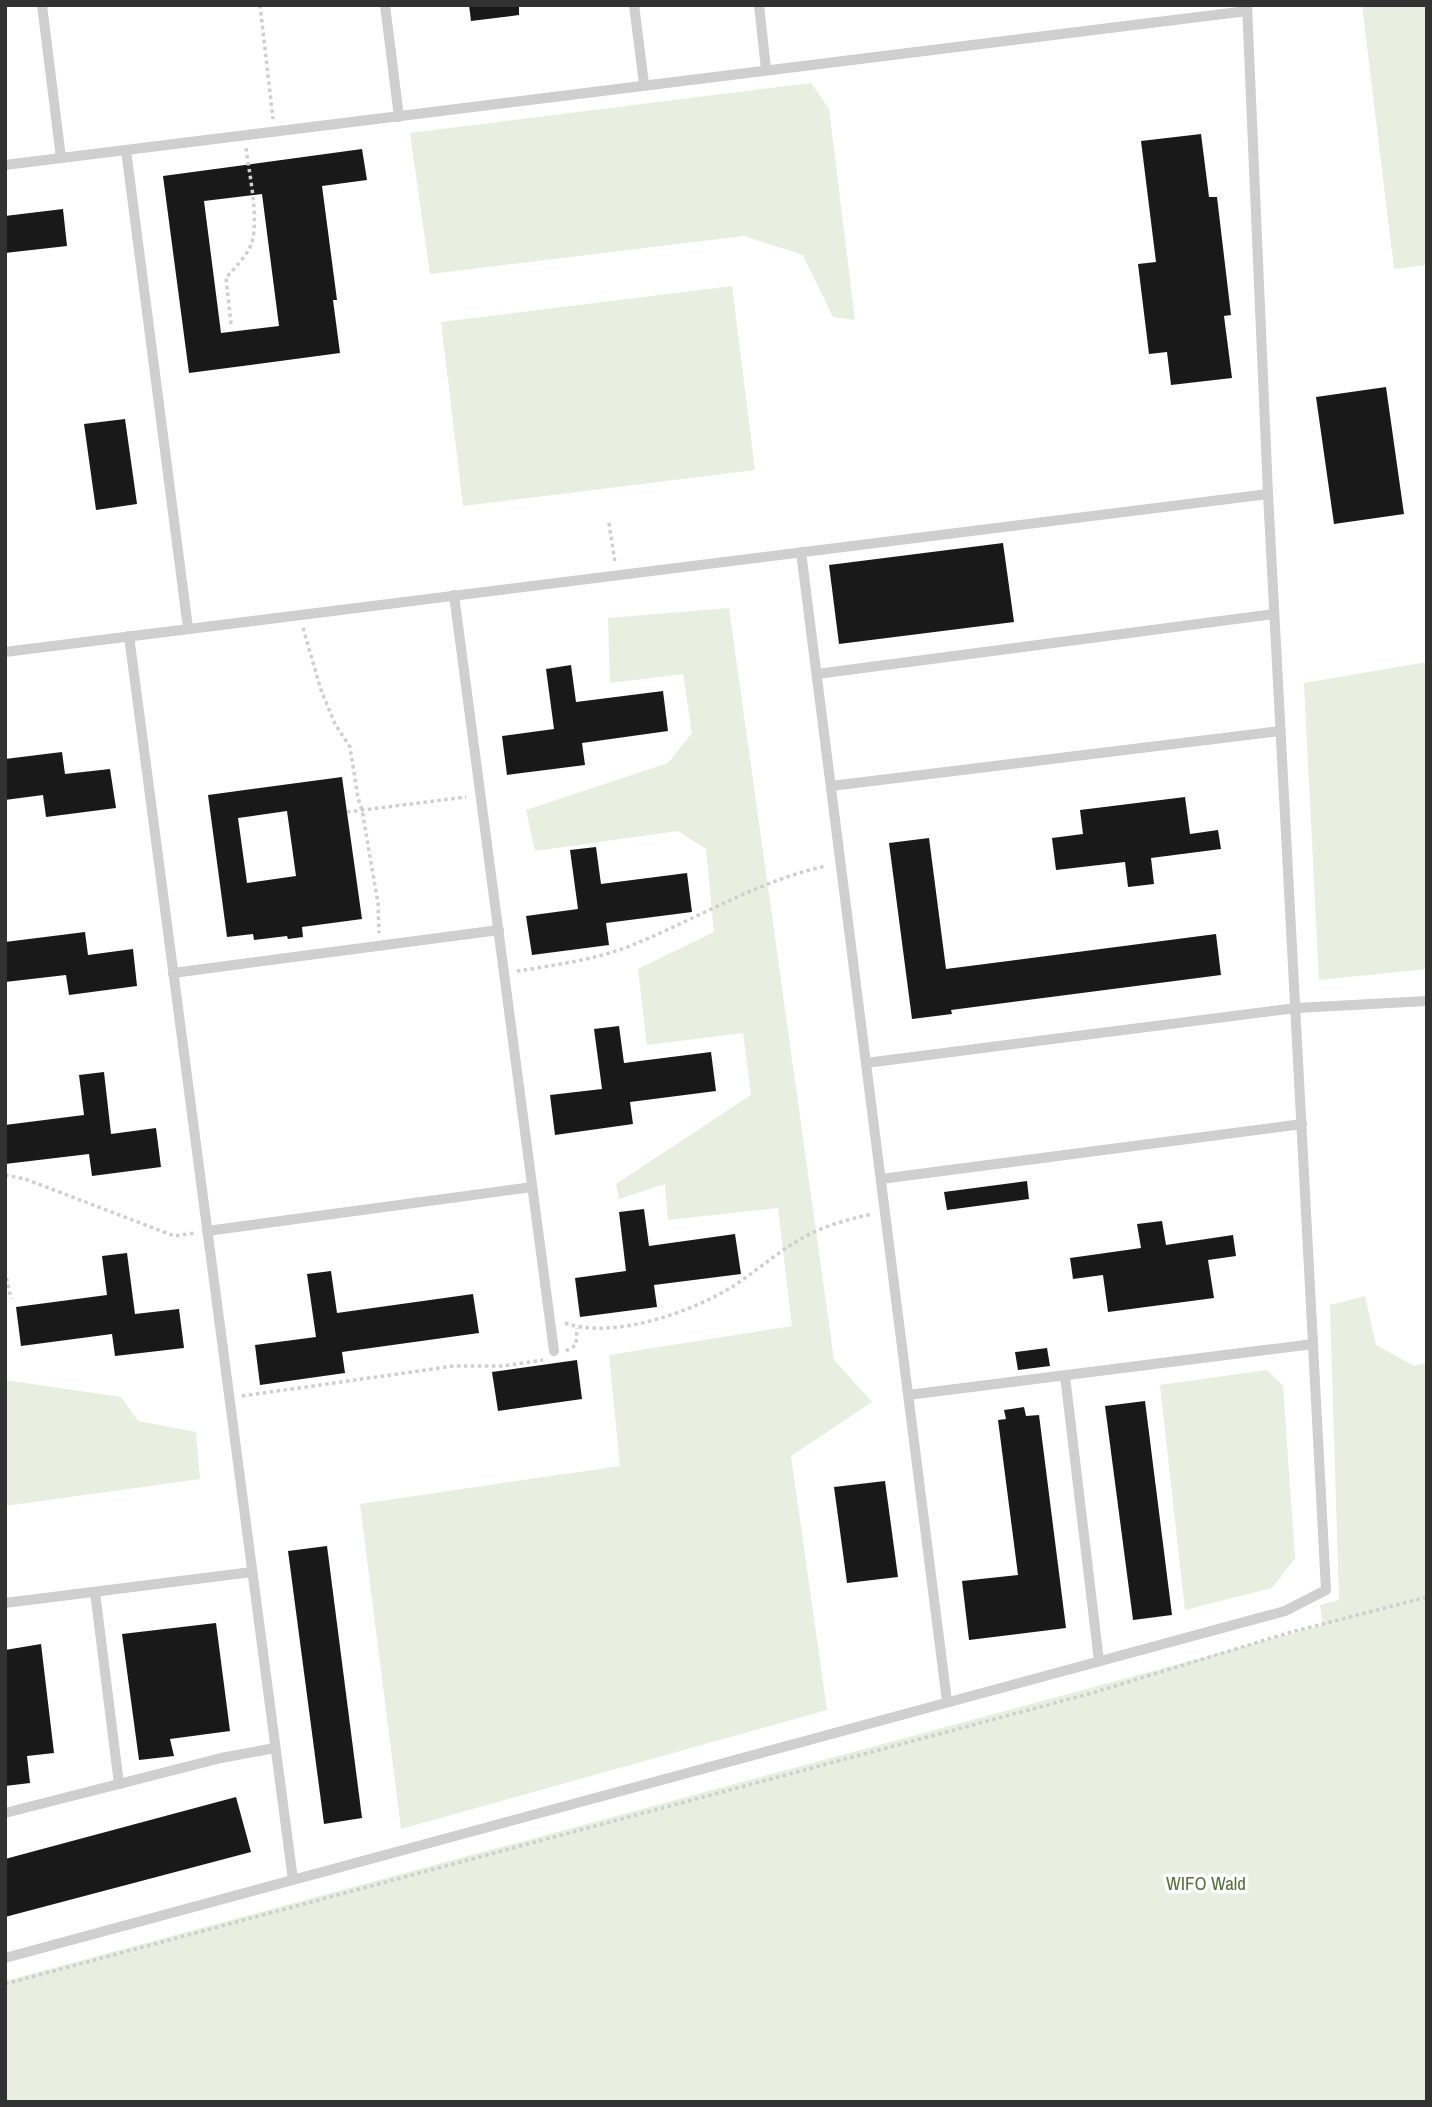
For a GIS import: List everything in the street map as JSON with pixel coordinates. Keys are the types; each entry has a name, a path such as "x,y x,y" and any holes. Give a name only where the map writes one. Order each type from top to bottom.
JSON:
{"lane":[{"path":"42,5 61,158"},
{"path":"385,5 399,117"},
{"path":"634,5 644,84"},
{"path":"760,5 766,69"},
{"path":"5,165 1247,8 1268,494 1326,1590 1284,1611 5,1958"},
{"path":"126,150 188,628"},
{"path":"5,652 1268,494"},
{"path":"801,552 947,1701"},
{"path":"454,595 553,1355"},
{"path":"817,674 1275,614"},
{"path":"129,636 293,1880"},
{"path":"831,786 1280,731"},
{"path":"173,973 499,930"},
{"path":"866,1063 1296,1007 1427,1001"},
{"path":"881,1178 1302,1124"},
{"path":"207,1231 533,1187"},
{"path":"908,1395 1313,1345"},
{"path":"1065,1376 1099,1661"},
{"path":"5,1603 252,1572"},
{"path":"95,1592 120,1784"},
{"path":"5,1813 221,1758 275,1748"}],"path":[{"path":"260,5 274,132"},
{"path":"231,324 226,278 252,242 254,215 244,136"},
{"path":"609,523 617,575"},
{"path":"300,615 321,690 335,724 350,747 378,903 380,946"},
{"path":"347,812 481,796"},
{"path":"504,973 540,968 619,950 794,873 841,863"},
{"path":"5,1175 25,1179 174,1236 207,1231"},
{"path":"550,1318 578,1328 600,1329 646,1322 696,1304 734,1286 806,1236 844,1220 885,1211"},
{"path":"5,1271 11,1299"},
{"path":"229,1398 454,1366 502,1366 553,1355 576,1345 578,1328"},
{"path":"5,1984 1079,1696 1288,1633 1427,1597"}],"green space":[{"path":"1362,5 1427,5 1427,265 1394,269"},
{"path":"811,83 829,109 855,320 833,317 803,255 744,236 430,274 410,133"},
{"path":"732,286 755,470 463,506 441,322"},
{"path":"729,608 834,1360 872,1402 791,1456 827,1710 401,1829 360,1504 620,1466 609,1355 792,1326 778,1208 668,1220 665,1184 619,1199 616,1184 751,1095 743,1033 647,1045 638,969 714,932 706,849 678,831 535,851 526,810 668,763 692,733 683,674 610,683 608,618"},
{"path":"1427,662 1427,969 1319,980 1304,683"},
{"name":"WIFO Wald","path":"1365,1296 1376,1345 1414,1366 1427,1363 1427,2102 5,2102 5,1981 1323,1625 1320,1605 1339,1600 1330,1305"},
{"path":"1267,1370 1283,1386 1295,1558 1272,1588 1185,1610 1160,1385"},
{"path":"5,1380 121,1397 138,1421 196,1432 200,1479 5,1506"}],"building":[{"path":"469,5 519,5 519,15 471,21"},
{"path":"1201,134 1209,197 1217,197 1231,315 1224,316 1232,378 1171,385 1167,352 1149,354 1138,264 1156,262 1141,141"},
{"path":"362,149 367,180 322,186 337,300 333,300 340,353 189,373 163,176","holes":["262,194 279,326 221,333 204,201"]},
{"path":"63,209 67,246 5,253 5,216"},
{"path":"1386,387 1404,514 1334,524 1316,397"},
{"path":"125,419 137,504 96,510 84,424"},
{"path":"1003,543 1014,622 839,644 829,565"},
{"path":"571,665 576,702 663,691 668,731 582,743 585,765 507,775 502,736 554,729 546,669"},
{"path":"62,752 65,774 110,769 116,808 46,817 43,795 5,800 5,759"},
{"path":"342,777 362,919 302,927 303,937 288,939 287,936 254,940 253,934 227,937 208,795","holes":["287,811 296,876 247,883 238,818"]},
{"path":"1185,797 1190,834 1218,830 1221,849 1151,858 1154,884 1128,887 1125,862 1056,870 1052,838 1083,834 1080,810"},
{"path":"929,838 946,969 1216,934 1221,975 951,1010 952,1014 912,1019 889,843"},
{"path":"596,847 601,884 687,873 692,912 606,923 609,945 532,955 526,916 578,909 570,850"},
{"path":"85,932 88,955 133,949 137,986 69,995 66,975 5,982 5,942"},
{"path":"619,1026 624,1063 711,1052 716,1091 630,1102 633,1124 555,1135 550,1095 602,1089 594,1029"},
{"path":"104,1072 111,1134 156,1128 161,1167 92,1176 89,1154 5,1164 5,1125 84,1115 79,1075"},
{"path":"1027,1181 1029,1199 947,1210 944,1192"},
{"path":"644,1209 649,1246 735,1234 741,1274 654,1285 657,1307 580,1317 575,1278 626,1271 619,1212"},
{"path":"1162,1221 1166,1245 1233,1235 1236,1256 1208,1260 1214,1298 1108,1312 1103,1275 1073,1279 1070,1258 1141,1248 1137,1224"},
{"path":"127,1253 135,1314 179,1309 184,1348 115,1356 112,1334 21,1346 16,1307 107,1295 102,1256"},
{"path":"331,1271 337,1313 473,1294 479,1333 342,1352 345,1373 260,1385 255,1345 316,1337 307,1274"},
{"path":"1047,1348 1050,1366 1018,1370 1015,1352"},
{"path":"577,1360 582,1399 498,1411 492,1372"},
{"path":"1145,1401 1172,1615 1133,1620 1105,1406"},
{"path":"1024,1407 1026,1416 1039,1415 1066,1628 969,1640 962,1581 1018,1575 998,1420 1006,1419 1004,1410"},
{"path":"885,1481 898,1577 847,1583 834,1487"},
{"path":"327,1546 362,1818 324,1824 288,1551"},
{"path":"216,1623 230,1731 170,1739 174,1756 139,1760 122,1634"},
{"path":"41,1644 54,1753 27,1756 30,1783 5,1786 5,1650"},
{"path":"236,1797 251,1852 5,1917 5,1859"}]}
